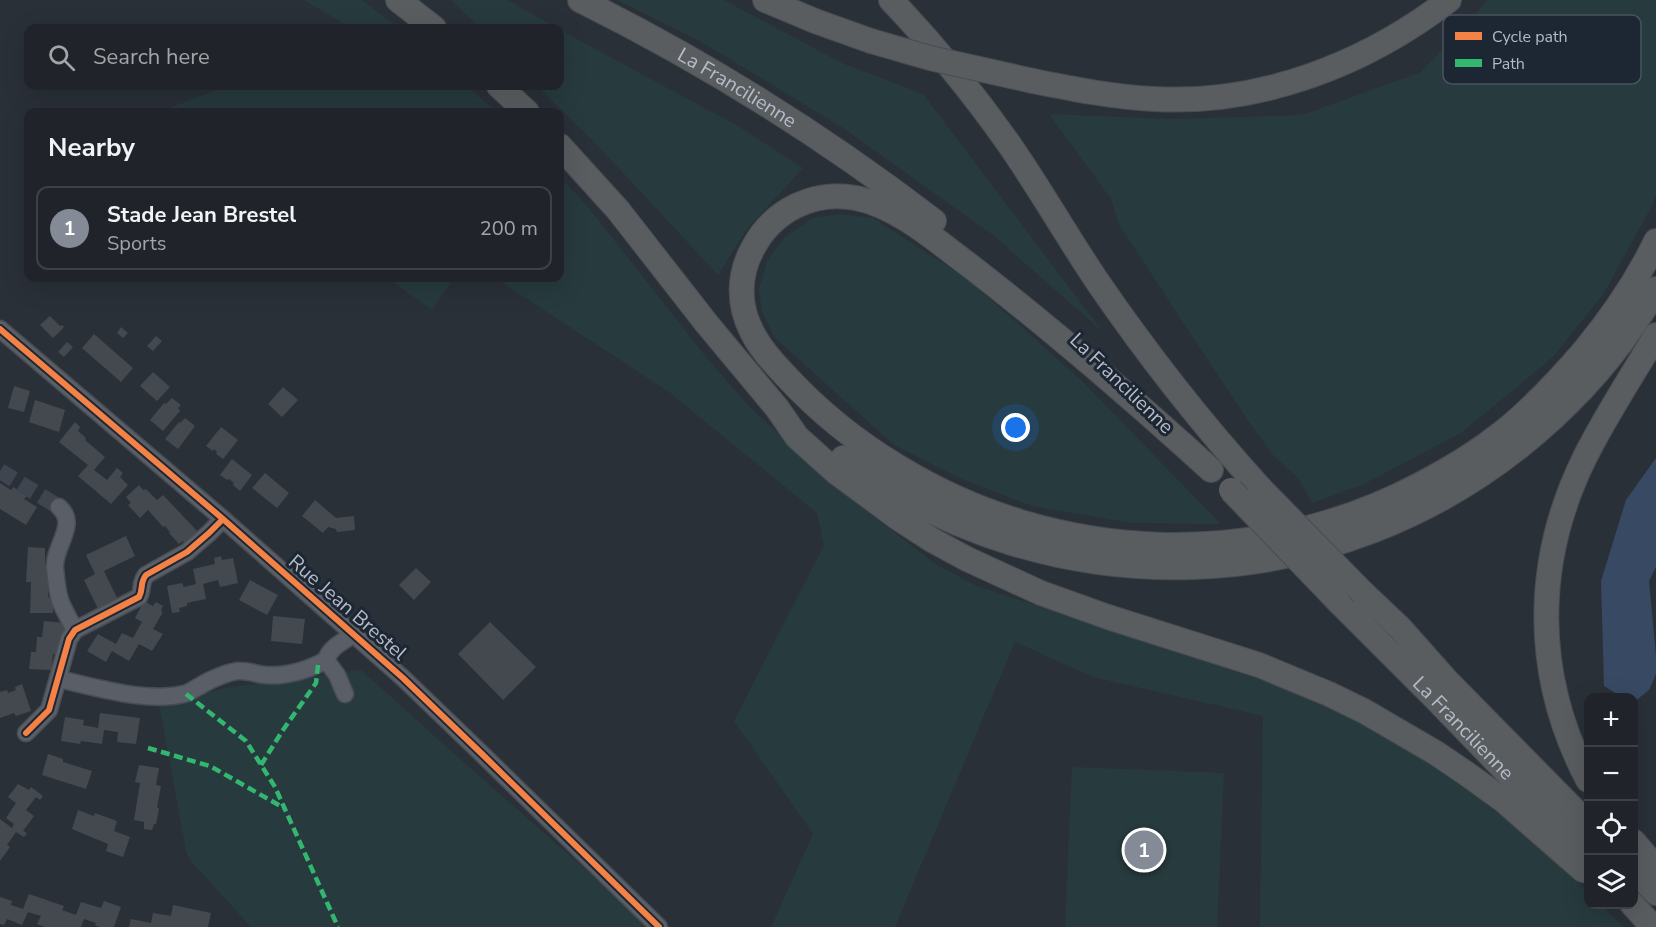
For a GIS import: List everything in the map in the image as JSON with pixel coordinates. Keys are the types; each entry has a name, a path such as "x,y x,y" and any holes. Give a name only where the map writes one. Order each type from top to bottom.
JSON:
{"highway":[{"path":"398,0 429,24"},
{"name":"La Francilienne","path":"580,0 637,28 801,126 902,197 987,263 1078,341 1148,406 1586,855"},
{"path":"765,0 815,21 930,58 1033,81 1117,96 1191,99 1250,92 1314,74 1357,58 1407,30 1449,0"},
{"name":"La Francilienne","path":"891,0 964,84 1010,145 1096,280 1143,347 1223,448 1584,820"},
{"path":"910,0 954,54 987,100 1048,205"},
{"path":"503,90 523,108"},
{"path":"564,151 618,210 707,324 777,408 797,437 836,472 890,513 967,559 1041,593 1259,665 1365,711 1467,774 1503,801 1584,870"},
{"path":"1211,470 1115,385 987,279 927,234 878,205 842,197 824,197 805,201 779,215 754,246 744,269 741,297 752,332 764,352 828,418 885,459 938,490 964,502 1061,533 1143,544 1199,546 1261,538 1329,522 1363,511 1402,494 1468,456 1499,435 1569,369 1624,299 1656,241"},
{"path":"777,408 794,416 827,446 879,483 933,513 990,537 1042,552 1106,564 1195,568 1245,563 1299,554 1365,535 1412,515 1486,472 1525,442 1576,396 1616,350 1656,289"},
{"path":"1584,772 1569,741 1551,677 1545,621 1548,574 1552,551 1568,497 1585,457 1656,335"},
{"path":"1638,847 1656,868"},
{"path":"1638,874 1656,893"},
{"path":"1637,909 1653,927"}],"street":[{"name":"Rue Jean Brestel","path":"1,332 223,519 403,678 659,927"},
{"path":"59,507 63,510 68,522 54,565 60,600 75,630"},
{"path":"26,733 49,710 69,639 75,630 139,597 142,591 142,580 146,574 187,552 223,519"},
{"path":"58,679 151,697 186,694 203,684 235,671 248,670 265,675 311,669 326,660 328,653 354,634"},
{"path":"326,660 337,675 345,694"}],"green space":[{"path":"304,0 362,0 394,24 344,24"},
{"path":"451,0 508,0 550,24 476,24"},
{"path":"617,0 724,0 842,63 923,94 1103,332 993,235 843,128 700,41"},
{"path":"1488,0 1656,0 1656,195 1604,293 1552,358 1461,433 1362,485 1312,503 1299,479 1273,455 1249,422 1119,225 1111,199 1049,114 1172,119 1302,115 1421,72 1443,48 1443,84 1641,84 1641,15 1474,15"},
{"path":"564,32 738,126 803,168 748,228 718,275 564,113 564,108 559,108 541,90 564,90"},
{"path":"217,90 471,90 492,108 169,108"},
{"path":"564,181 589,208 706,357 746,403 791,446 869,513 937,565 979,587 1163,646 1290,690 1362,723 1468,789 1549,854 1584,888 1584,909 1605,909 1623,927 1260,927 1263,716 1093,677 1015,642 895,927 771,927 813,834 734,721 824,545 817,513 669,392 501,282 564,282"},
{"path":"841,214 873,218 969,280 1083,382 1221,524 1131,523 1032,506 959,478 894,445 775,338 762,312 759,289 767,261 785,237 813,218"},
{"path":"393,282 451,282 432,310"},
{"path":"361,670 651,927 251,927 189,859 159,703 231,687"},
{"path":"1072,767 1224,773 1217,927 1065,927"}],"water":[{"path":"1656,458 1656,567 1649,581 1656,674 1649,690 1638,699 1638,693 1615,693 1604,686 1601,581 1626,500"}],"building":[{"path":"50,316 64,327 53,338 40,325"},
{"path":"121,327 128,333 123,338 117,333"},
{"path":"94,334 133,368 121,382 82,348"},
{"path":"156,336 162,341 153,351 147,346"},
{"path":"67,342 73,347 64,357 58,352"},
{"path":"153,372 170,387 157,401 140,386"},
{"path":"14,386 30,391 24,412 8,408"},
{"path":"283,387 298,400 282,417 268,404"},
{"path":"172,398 181,405 178,408 180,411 163,431 150,420 164,403 166,404"},
{"path":"35,400 65,410 59,432 29,422"},
{"path":"185,418 195,426 178,449 165,439"},
{"path":"75,422 80,427 78,431 86,438 85,440 105,457 94,470 107,480 117,468 123,473 120,477 128,485 111,504 78,476 88,465 59,442"},
{"path":"221,427 238,440 223,459 216,454 214,449 213,451 206,446"},
{"path":"232,459 252,475 240,491 229,479 220,475"},
{"path":"265,473 289,493 277,508 252,488"},
{"path":"0,483 11,490 13,487 25,494 27,496 24,499 37,507 26,525 0,509"},
{"path":"139,485 157,500 163,495 200,534 188,546 183,541 179,544 148,510 140,518 128,505 131,503 126,497"},
{"path":"315,500 336,518 354,516 355,530 337,532 336,529 328,527 323,533 302,516"},
{"path":"126,536 135,556 104,571 119,602 99,611 84,580 95,574 86,555"},
{"path":"28,547 45,548 45,564 49,564 48,597 54,597 53,613 30,613 31,582 26,582"},
{"path":"221,556 222,560 233,558 238,583 220,587 218,580 203,584 206,599 187,603 187,606 179,608 180,612 172,613 167,586 182,583 184,587 196,584 193,569 215,564 214,558"},
{"path":"416,568 431,582 414,600 399,585"},
{"path":"250,580 278,595 267,615 239,600"},
{"path":"144,601 153,606 156,602 163,606 161,611 163,612 153,629 163,634 152,651 139,644 129,661 112,651 106,662 87,651 98,634 116,644 122,633 133,638 142,622 135,618"},
{"path":"273,616 305,619 302,644 271,641"},
{"path":"44,621 66,623 64,639 60,639 58,655 53,654 51,670 29,669 31,652 36,652 37,637 42,637"},
{"path":"490,622 536,667 503,700 458,654"},
{"path":"22,684 31,711 0,718 0,692 7,690 8,693 16,690 15,687"},
{"path":"100,713 140,718 136,744 117,742 118,732 104,730 102,744 61,741 65,717 84,720 83,725 98,728"},
{"path":"48,754 63,759 63,762 92,771 86,789 42,775"},
{"path":"139,765 159,768 156,785 161,786 157,807 159,809 156,824 152,830 144,829 144,822 134,820 140,783 135,782"},
{"path":"18,784 29,790 31,787 43,796 40,800 36,797 26,810 34,816 23,831 27,833 24,837 16,832 7,845 10,847 0,861 0,819 12,828 14,824 6,818 16,803 8,797"},
{"path":"78,810 117,821 114,831 130,837 123,857 106,851 108,844 72,829"},
{"path":"29,894 64,906 62,910 76,915 81,902 101,908 104,901 121,907 114,927 99,927 95,925 96,923 84,919 81,927 45,927 37,924 41,916 28,912 22,925 7,919 4,925 0,924 0,897 12,901 11,905 23,909"},
{"path":"173,905 211,913 208,927 129,927 131,919 151,923 153,913 171,916"}],"tunnel":[{"path":"0,471 59,507"}],"marked path":[{"path":"261,765 316,683 318,665"},
{"path":"186,694 246,741 275,787 338,927"},
{"path":"148,748 210,766 284,808"}],"cycle path":[{"path":"0,329 223,519 403,678 659,927"},
{"path":"26,733 49,710 69,639 75,630 139,597 146,575 187,552 223,519"}],"place":[{"name":"Stade Jean Brestel","path":"1144,850"}]}
